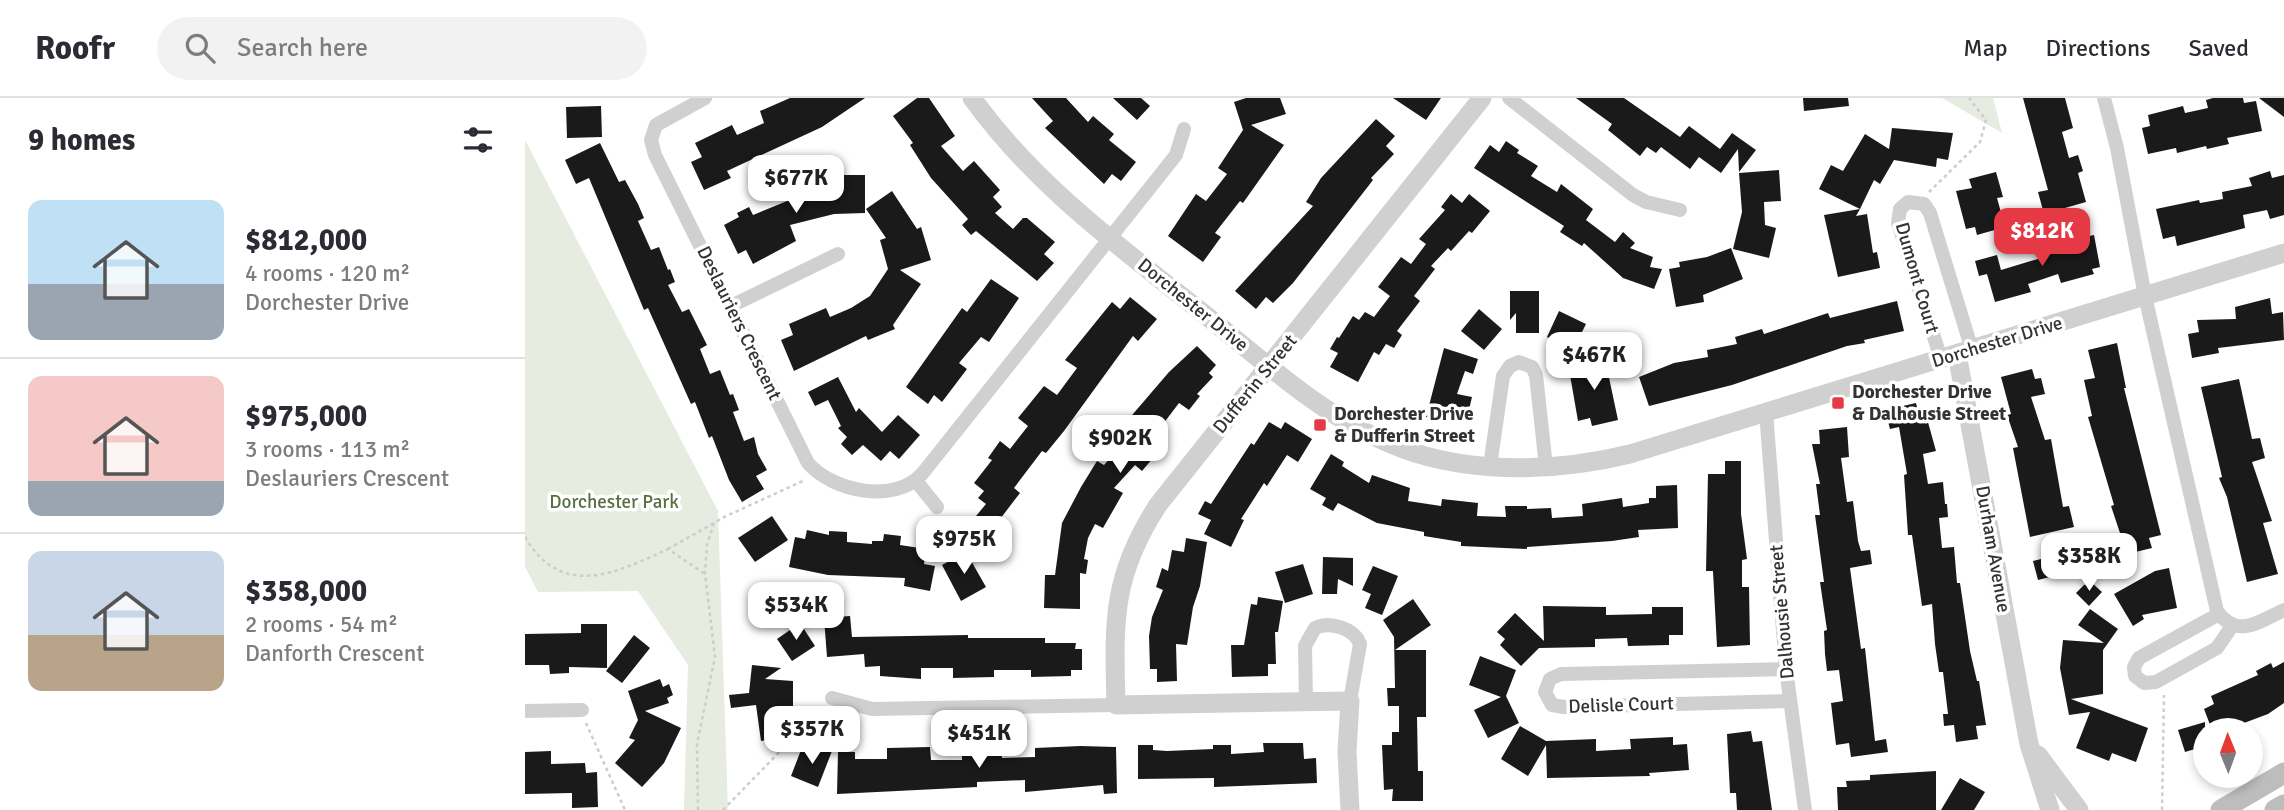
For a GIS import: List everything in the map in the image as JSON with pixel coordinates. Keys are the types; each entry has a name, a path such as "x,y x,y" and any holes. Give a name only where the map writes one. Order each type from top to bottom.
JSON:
{"main road":[{"path":"2221,810 2284,773"},
{"path":"2275,810 2284,805"}],"street":[{"name":"Deslauriers Crescent","path":"705,98 662,120 652,130 651,140 655,155 808,463 820,475"},
{"name":"Dorchester Drive","path":"972,98 1007,145 1034,174 1110,239 1321,408 1374,437 1417,454 1490,466 1546,467 1609,459 2284,253"},
{"name":"Dufferin Street","path":"1116,705 1117,601 1131,552 1157,505 1482,98"},
{"path":"1509,98 1633,195 1646,202 1681,210"},
{"path":"2103,98 2117,148 2145,296 2219,614 2232,626 2252,626 2284,610"},
{"path":"820,475 834,483 889,492 916,481 1176,155 1184,129"},
{"name":"Dumont Court","path":"1919,202 1930,213 1957,354 1898,223 1898,215 1904,205 1919,202"},
{"path":"731,306 838,254"},
{"name":"Durham Avenue","path":"1957,354 2029,744 2050,810"},
{"path":"1490,466 1503,376 1510,366 1519,362 1532,367 1537,375 1546,467"},
{"name":"Dalhousie Street","path":"1766,412 1786,669 1805,810"},
{"path":"916,481 937,508"},
{"path":"2219,614 2139,658 2134,667 2135,676 2144,683 2156,682 2217,648 2232,626"},
{"path":"1306,701 1306,641 1315,628 1331,625 1351,632 1360,645 1350,701 1347,752 1350,810"},
{"name":"Delisle Court","path":"1786,669 1561,674 1547,683 1545,692 1552,705 1564,707 1790,701"},
{"path":"832,698 872,709 1350,701"},
{"path":"525,711 582,710"},
{"name":"Durham Avenue","path":"2029,744 2079,810"}],"path":[{"path":"1919,202 1983,136 1986,120 1969,98"},
{"path":"525,537 543,561 573,575 592,577 623,570 794,483 820,475"},
{"path":"698,810 697,744 715,657 705,574 707,545 715,523"},
{"path":"668,549 705,574"},
{"path":"2162,810 2164,695"},
{"path":"723,810 832,698"},
{"path":"582,710 593,743 625,810"}],"green space":[{"path":"1942,98 1993,98 2002,133"},
{"name":"Dorchester Park","path":"525,140 718,511 728,810 684,810 688,665 638,591 538,592 525,567"}],"building":[{"path":"790,98 865,98 822,127 727,171 731,178 704,190 691,162 702,157 695,143 732,125 737,135 764,123 760,111"},
{"path":"917,98 929,98 955,136 941,146 963,171 974,161 1000,190 993,197 1002,207 995,213 1013,229 1023,218 1027,218 1055,242 1044,254 1054,263 1037,281 976,231 971,235 962,225 968,219 931,178 910,145 913,143 893,116"},
{"path":"1032,98 1066,98 1088,122 1093,116 1114,134 1109,140 1136,162 1121,181 1112,174 1104,184 1045,128 1053,121"},
{"path":"1113,98 1141,98 1150,106 1137,120"},
{"path":"1246,98 1280,98 1286,114 1251,125 1284,145 1243,203 1240,201 1215,233 1221,237 1203,262 1168,236 1196,194 1206,201 1227,174 1218,168 1243,130 1234,102"},
{"path":"1393,98 1441,98 1426,120"},
{"path":"1576,98 1624,98 1680,137 1689,126 1720,149 1732,133 1756,150 1739,172 1738,149 1721,173 1699,157 1690,169 1661,147 1656,153 1647,147 1640,156 1608,130 1612,124"},
{"path":"1803,98 1848,98 1849,106 1804,111"},
{"path":"2023,98 2065,98 2073,128 2062,132 2069,158 2078,155 2083,171 2078,173 2086,202 2044,214 2038,192 2048,190"},
{"path":"2243,98 2244,103 2256,101 2262,131 2227,138 2229,144 2207,149 2206,146 2177,153 2176,148 2148,154 2142,128 2150,126 2148,115 2183,106 2185,113 2208,108 2206,100"},
{"path":"2259,98 2284,98 2284,117"},
{"path":"601,106 602,137 567,138 566,107"},
{"path":"1376,119 1395,136 1386,146 1394,154 1371,178 1373,180 1293,283 1273,303 1266,297 1256,309 1235,291 1313,206 1306,202 1321,178"},
{"path":"1892,128 1953,133 1948,160 1937,158 1936,167 1894,160 1880,184 1874,180 1860,209 1819,189 1831,165 1843,171 1865,134 1889,149"},
{"path":"1506,141 1519,150 1517,153 1538,166 1531,176 1557,192 1561,184 1593,209 1586,220 1615,242 1623,232 1635,243 1630,248 1653,257 1650,267 1662,269 1654,289 1623,278 1584,243 1582,246 1560,232 1564,226 1474,168 1490,145 1499,152"},
{"path":"600,143 619,182 625,180 638,204 644,218 638,221 651,250 659,247 668,270 670,269 675,282 668,285 682,312 689,309 707,345 700,349 710,374 720,370 730,395 733,394 739,410 733,412 744,441 754,437 758,454 767,470 756,476 764,489 742,502 729,480 712,436 709,438 695,402 691,404 648,308 644,310 589,178 576,184 565,160"},
{"path":"1779,170 1781,201 1764,202 1765,225 1776,228 1769,258 1733,249 1742,212 1739,173"},
{"path":"2270,171 2272,178 2284,175 2284,215 2270,219 2267,210 2243,215 2245,228 2177,246 2175,236 2163,239 2156,209 2199,200 2200,203 2223,199 2222,192 2252,186 2249,178"},
{"path":"1996,172 2003,197 1997,198 2005,227 1977,235 1975,227 1966,229 1956,191 1972,188 1969,179"},
{"path":"836,175 865,175 865,213 834,214 790,225 796,241 753,264 746,250 738,254 724,225 739,217 737,213 749,207 753,215 797,197 795,189"},
{"path":"892,191 917,229 921,227 931,260 900,270 921,284 893,325 895,329 868,340 866,336 794,371 781,340 793,335 789,324 826,308 830,317 851,308 870,296 888,269 880,240 886,238 866,209"},
{"path":"1451,194 1462,203 1469,194 1490,211 1472,233 1469,231 1451,251 1448,248 1431,266 1435,269 1414,296 1420,301 1397,331 1402,335 1394,348 1386,344 1379,355 1374,352 1358,382 1330,367 1338,353 1330,349 1337,337 1339,338 1353,316 1359,320 1365,312 1374,317 1390,296 1378,287 1401,257 1411,264 1426,244 1419,239 1445,210 1441,207"},
{"path":"1860,209 1856,216 1867,214 1873,253 1877,252 1880,268 1838,277 1824,215"},
{"path":"2094,235 2100,267 2092,269 2094,274 2061,283 2058,274 2028,284 2031,292 1995,302 1987,274 1979,276 1975,261 1997,255 2001,270 2041,258 2039,253 2068,241"},
{"path":"1731,248 1743,279 1703,295 1704,302 1676,307 1669,269 1680,267 1679,262 1707,257"},
{"path":"991,279 1019,298 989,342 981,337 959,363 967,369 942,402 934,395 928,404 906,387 962,308 967,312"},
{"path":"1510,291 1539,291 1539,333 1516,333 1516,313 1510,320"},
{"path":"1130,297 1157,319 1138,341 1133,336 1064,431 1046,453 1042,451 1014,488 1020,493 997,523 1011,534 994,557 974,542 982,531 971,522 986,504 978,498 984,491 974,483 992,460 988,458 1000,441 1010,449 1028,426 1018,418 1044,386 1057,395 1077,368 1065,360 1112,302 1120,309"},
{"path":"2270,298 2272,314 2283,312 2284,340 2218,348 2219,353 2192,358 2188,334 2199,332 2197,320 2236,319 2235,307"},
{"path":"1897,301 1904,331 1864,340 1865,343 1847,346 1732,385 1649,406 1639,377 1674,363 1708,357 1707,350 1737,344 1735,337 1762,329 1764,334 1828,313 1830,318"},
{"path":"1479,309 1502,329 1484,350 1461,331"},
{"path":"1559,311 1586,324 1573,350 1547,337"},
{"path":"2117,343 2124,388 2161,535 2149,538 2152,548 2127,554 2111,506 2114,505 2088,417 2092,416 2084,380 2095,378 2088,350"},
{"path":"1197,346 1216,365 1209,373 1213,377 1197,394 1200,396 1189,410 1179,403 1160,428 1168,436 1150,455 1153,458 1142,471 1135,465 1114,488 1123,493 1103,528 1095,524 1088,538 1084,559 1088,560 1086,574 1080,573 1080,609 1044,608 1045,575 1055,575 1062,523 1081,487 1097,461 1104,465 1136,429 1127,421 1169,372"},
{"path":"1444,348 1478,359 1473,374 1465,371 1457,394 1472,397 1468,414 1456,412 1454,423 1426,417"},
{"path":"1604,354 1618,420 1592,426 1590,418 1578,421 1570,375 1584,372 1581,359"},
{"path":"2032,369 2035,379 2041,378 2045,394 2031,397 2045,440 2051,439 2063,507 2069,506 2074,527 2030,537 2013,448 2018,447 2007,415 2011,414 2001,377"},
{"path":"838,377 856,412 859,408 882,432 898,415 920,435 899,459 890,451 881,461 863,445 852,455 841,444 847,437 838,428 841,426 828,400 815,406 808,392"},
{"path":"2239,379 2252,439 2260,438 2265,458 2252,462 2272,521 2263,523 2278,574 2247,582 2227,497 2219,478 2222,477 2201,387"},
{"path":"1916,403 1919,416 1926,415 1936,451 1923,454 1928,484 1943,482 1948,517 1939,518 1942,548 1954,547 1957,583 1960,583 1970,651 1979,681 1986,725 1976,726 1978,739 1956,742 1954,725 1944,726 1943,714 1948,714 1943,672 1939,672 1932,604 1922,606 1912,535 1908,535 1904,475 1907,474 1899,427 1890,429 1885,410"},
{"path":"1269,422 1281,429 1285,422 1312,439 1298,462 1287,455 1267,486 1264,483 1241,519 1244,520 1231,547 1204,534 1211,520 1198,514 1205,501 1211,504 1251,443 1254,445"},
{"path":"1847,427 1849,457 1841,458 1847,502 1853,501 1861,551 1870,550 1872,564 1850,568 1861,649 1865,648 1875,741 1886,739 1888,752 1851,757 1849,743 1836,745 1831,703 1843,701 1839,670 1827,671 1824,631 1827,630 1820,582 1824,582 1815,515 1820,515 1816,484 1820,484 1812,444 1820,444 1819,430"},
{"path":"1331,454 1344,462 1342,466 1369,483 1372,475 1410,488 1408,501 1441,506 1442,499 1478,503 1477,516 1506,517 1505,506 1527,506 1527,509 1551,508 1552,518 1583,516 1582,504 1622,498 1623,507 1649,503 1649,498 1656,498 1656,486 1677,485 1678,528 1638,530 1639,537 1612,541 1527,549 1461,546 1461,542 1424,536 1424,532 1377,523 1338,503 1333,511 1322,505 1326,498 1310,489"},
{"path":"1725,461 1741,461 1741,514 1747,559 1742,560 1742,587 1749,587 1750,645 1717,647 1713,571 1706,571 1708,474 1725,474"},
{"path":"772,516 788,540 755,562 738,538"},
{"path":"807,530 829,535 829,531 847,532 847,542 872,544 872,541 883,541 884,534 901,536 900,545 926,549 924,564 935,566 930,591 904,586 905,578 828,575 789,567 795,537 805,539"},
{"path":"2093,535 2095,549 2078,552 2076,538"},
{"path":"1186,538 1207,542 1200,586 1193,607 1187,645 1176,644 1177,681 1157,682 1157,669 1150,669 1149,636 1152,617 1163,590 1156,587 1162,568 1168,571 1172,550 1184,552"},
{"path":"966,552 986,587 961,601 942,565"},
{"path":"2065,553 2069,572 2038,580 2033,561"},
{"path":"1323,557 1353,558 1353,586 1338,579 1337,594 1322,594"},
{"path":"1303,564 1313,594 1285,603 1275,572"},
{"path":"1373,566 1398,576 1382,615 1365,608 1371,594 1362,590"},
{"path":"2169,568 2177,608 2142,615 2144,619 2133,626 2114,594 2155,571"},
{"path":"2092,583 2102,592 2089,606 2076,593 2084,585"},
{"path":"1258,597 1283,601 1278,632 1275,632 1276,664 1268,664 1268,676 1232,677 1231,645 1244,645 1251,604 1257,605"},
{"path":"1413,599 1431,625 1395,650 1426,650 1426,717 1417,717 1418,771 1423,771 1423,801 1392,801 1393,789 1384,790 1382,745 1392,745 1392,732 1399,732 1399,706 1388,706 1387,688 1395,688 1394,637 1383,620"},
{"path":"1543,606 1606,607 1606,615 1652,614 1652,607 1683,607 1683,635 1669,635 1669,645 1628,646 1627,638 1595,639 1595,647 1539,648 1521,666 1500,645 1505,639 1497,632 1515,613 1544,641"},
{"path":"2090,609 2118,629 2103,650 2103,694 2071,699 2148,728 2136,762 2112,753 2109,761 2076,748 2090,712 2069,715 2060,668 2063,640 2104,643 2078,625"},
{"path":"850,616 852,637 968,635 968,638 1045,638 1045,643 1076,643 1075,649 1082,649 1082,670 1071,670 1071,676 1031,677 1031,670 994,670 994,677 953,678 953,668 921,668 921,679 880,676 880,666 865,667 864,654 827,657 824,618"},
{"path":"800,623 815,646 792,661 777,639"},
{"path":"581,624 607,624 607,668 569,667 569,673 550,674 549,665 525,665 525,634 581,633"},
{"path":"634,635 650,648 622,683 606,671"},
{"path":"1480,656 1516,670 1506,696 1519,723 1488,738 1474,710 1501,697 1469,685"},
{"path":"2284,662 2284,703 2258,718 2207,718 2204,709 2214,704 2211,696 2258,675 2256,671 2271,663 2273,668"},
{"path":"752,665 781,668 765,679 793,681 793,721 787,722 789,736 761,741 756,705 731,708 729,695 749,693"},
{"path":"660,679 663,687 669,684 673,695 667,698 669,703 645,711 681,728 664,763 642,787 615,763 635,740 629,738 638,720 628,691"},
{"path":"1520,726 1546,741 1596,739 1596,751 1631,749 1630,739 1673,737 1673,745 1687,744 1689,770 1649,773 1650,776 1547,778 1546,745 1528,776 1501,759"},
{"path":"2193,726 2193,750 2185,752 2178,730"},
{"path":"1751,731 1753,742 1762,741 1772,810 1737,810 1736,793 1730,793 1727,734"},
{"path":"1263,743 1303,743 1304,759 1316,758 1317,783 1214,787 1214,778 1138,779 1138,745 1153,745 1153,750 1167,751 1213,749 1213,745 1231,745 1231,754 1264,752"},
{"path":"817,745 832,751 818,787 791,776 801,750 813,755"},
{"path":"930,747 931,760 962,760 962,747 977,747 977,752 1001,751 1002,758 1035,757 1035,748 1116,747 1117,793 1104,794 1103,785 1025,792 1025,780 977,782 977,787 837,794 838,752 855,752 855,759 887,759 887,748"},
{"path":"551,751 551,764 585,763 586,773 597,772 598,807 572,808 572,793 525,794 525,752"},
{"path":"1936,771 1936,810 1838,810 1837,787 1847,787 1846,781 1870,780 1870,775"},
{"path":"1960,778 1985,792 1974,810 1941,810"}],"place":[{"name":"Dorchester Drive & Dalhousie Street","path":"1838,403"},
{"name":"Dorchester Drive & Dufferin Street","path":"1320,425"}]}
